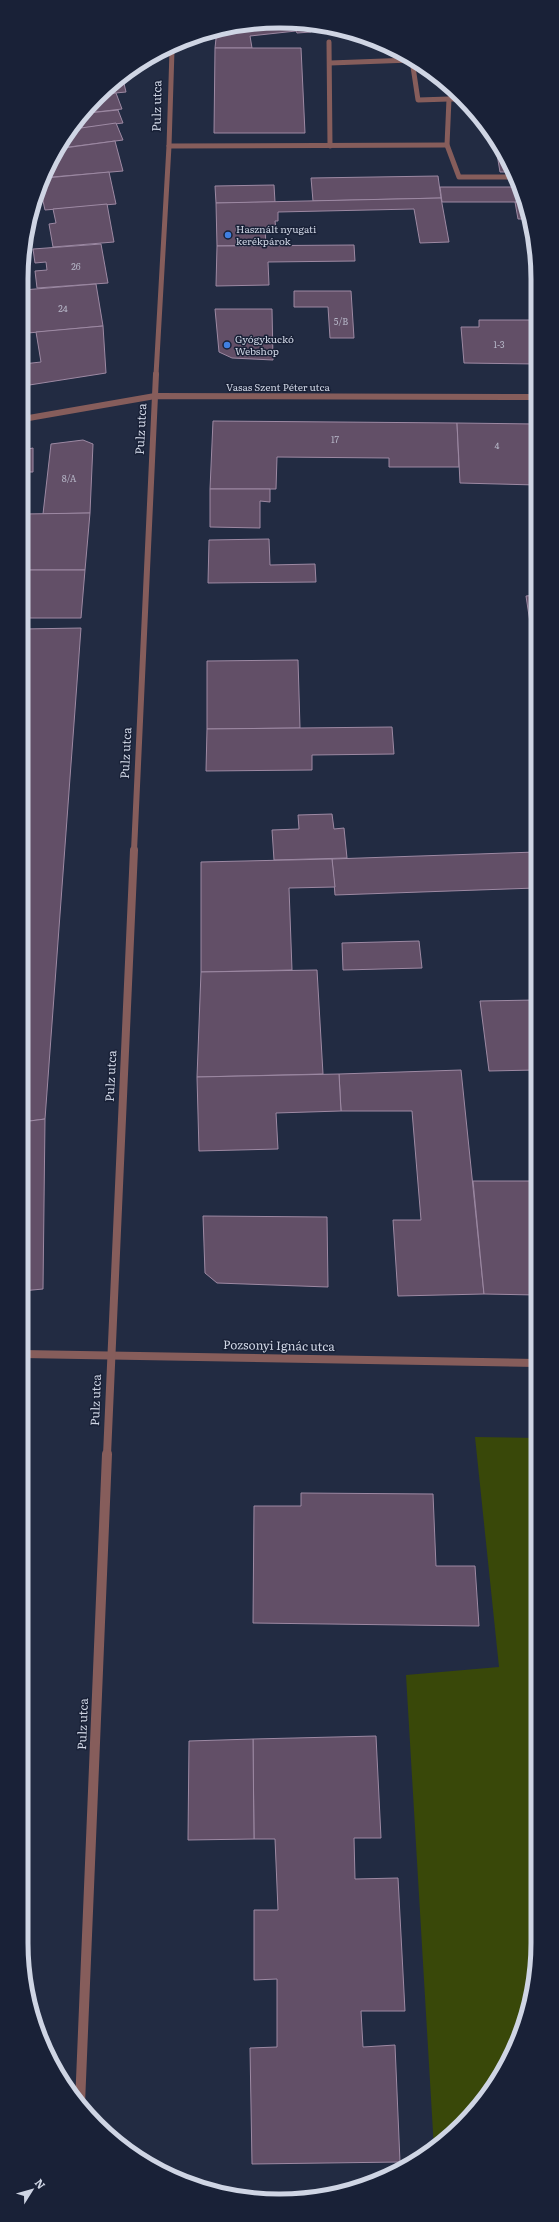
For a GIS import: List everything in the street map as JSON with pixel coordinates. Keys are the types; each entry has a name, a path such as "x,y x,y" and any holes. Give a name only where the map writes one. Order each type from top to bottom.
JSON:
{"street":[{"path":"329,42 330,146"},
{"name":"Pulz utca","path":"80,2096 111,1355 155,396 169,146 172,52"},
{"path":"330,63 402,60"},
{"path":"412,66 418,100 454,99"},
{"path":"449,99 446,145 459,177 509,177"},
{"path":"169,146 446,145"},
{"name":"Vasas Szent Péter utca","path":"28,418 155,396 531,397"},
{"name":"Pozsonyi Ignác utca","path":"28,1354 531,1363"}],"green space":[{"path":"475,1437 531,1438 531,1942 529,1975 518,2023 505,2054 489,2082 469,2108 434,2142 406,1675 499,1667"}],"building":[{"path":"280,28 311,30 311,32 297,33 296,31 250,36 252,48 215,48 216,36 230,33 247,30"},
{"path":"215,48 301,48 305,133 214,133"},
{"path":"124,82 126,92 111,93"},
{"path":"116,93 122,109 91,113 102,102 110,94"},
{"path":"118,110 123,123 78,128 91,113"},
{"path":"116,123 123,140 69,147 68,144 78,128"},
{"path":"115,141 123,171 52,177 51,175 66,148"},
{"path":"497,154 507,172 500,172"},
{"path":"109,172 116,204 45,210 42,196 49,178"},
{"path":"438,176 441,198 313,201 311,178"},
{"path":"274,185 275,202 216,203 215,186"},
{"path":"440,187 514,187 519,202 442,202"},
{"path":"441,198 449,242 420,243 414,209 278,212 278,221 275,221 276,229 265,229 266,245 217,246 216,203"},
{"path":"515,202 519,202 523,219 518,219"},
{"path":"107,204 114,242 53,247 49,224 56,223 53,209"},
{"path":"101,244 108,283 37,288 35,271 47,270 46,262 35,263 33,249"},
{"path":"354,245 355,261 268,262 269,285 216,286 217,246"},
{"path":"96,284 103,326 28,333 28,290"},
{"path":"294,291 351,291 354,338 330,338 328,307 294,307"},
{"path":"215,309 272,309 273,360 232,358 219,352"},
{"path":"479,320 531,320 531,364 464,363 461,327 479,327"},
{"path":"103,326 106,373 28,385 28,363 41,362 36,332"},
{"path":"213,421 457,423 459,467 389,467 389,458 277,457 276,489 210,489"},
{"path":"457,423 531,424 531,485 460,483"},
{"path":"83,440 93,444 90,513 43,514 51,444"},
{"path":"33,448 33,472 28,472 28,449"},
{"path":"210,489 270,489 270,502 260,501 260,528 210,527"},
{"path":"90,513 85,570 28,570 28,514"},
{"path":"269,539 270,565 315,564 316,582 208,583 209,540"},
{"path":"28,570 85,570 81,618 28,618"},
{"path":"526,596 531,596 531,629"},
{"path":"81,628 45,1119 28,1121 28,629"},
{"path":"298,660 300,728 207,729 207,661"},
{"path":"392,727 394,754 312,755 312,770 206,771 207,729"},
{"path":"332,814 334,829 344,828 347,858 274,860 272,830 299,829 298,815"},
{"path":"531,852 531,888 335,895 332,859"},
{"path":"332,859 335,887 289,888 292,970 201,972 201,862"},
{"path":"419,941 422,968 343,970 342,943"},
{"path":"317,970 323,1074 197,1077 201,972"},
{"path":"531,1000 531,1070 489,1071 480,1001"},
{"path":"461,1070 484,1294 398,1296 393,1220 421,1220 412,1111 341,1111 339,1074"},
{"path":"339,1074 341,1111 276,1113 278,1149 199,1151 197,1077"},
{"path":"45,1119 43,1289 28,1290 28,1121"},
{"path":"473,1181 531,1181 531,1295 484,1294"},
{"path":"203,1216 327,1217 328,1287 217,1283 205,1273"},
{"path":"301,1493 433,1494 436,1566 475,1566 479,1626 253,1623 254,1506 301,1506"},
{"path":"376,1736 381,1838 354,1838 355,1879 398,1878 405,2011 361,2011 363,2047 395,2045 400,2162 252,2164 250,2048 277,2047 277,1979 254,1980 254,1910 278,1910 275,1839 254,1839 253,1739"},
{"path":"253,1739 254,1839 188,1840 189,1741"}],"place":[{"name":"Használt nyugati kerékpárok","path":"228,235"},
{"name":"Gyógykuckó Webshop","path":"227,345"}]}
